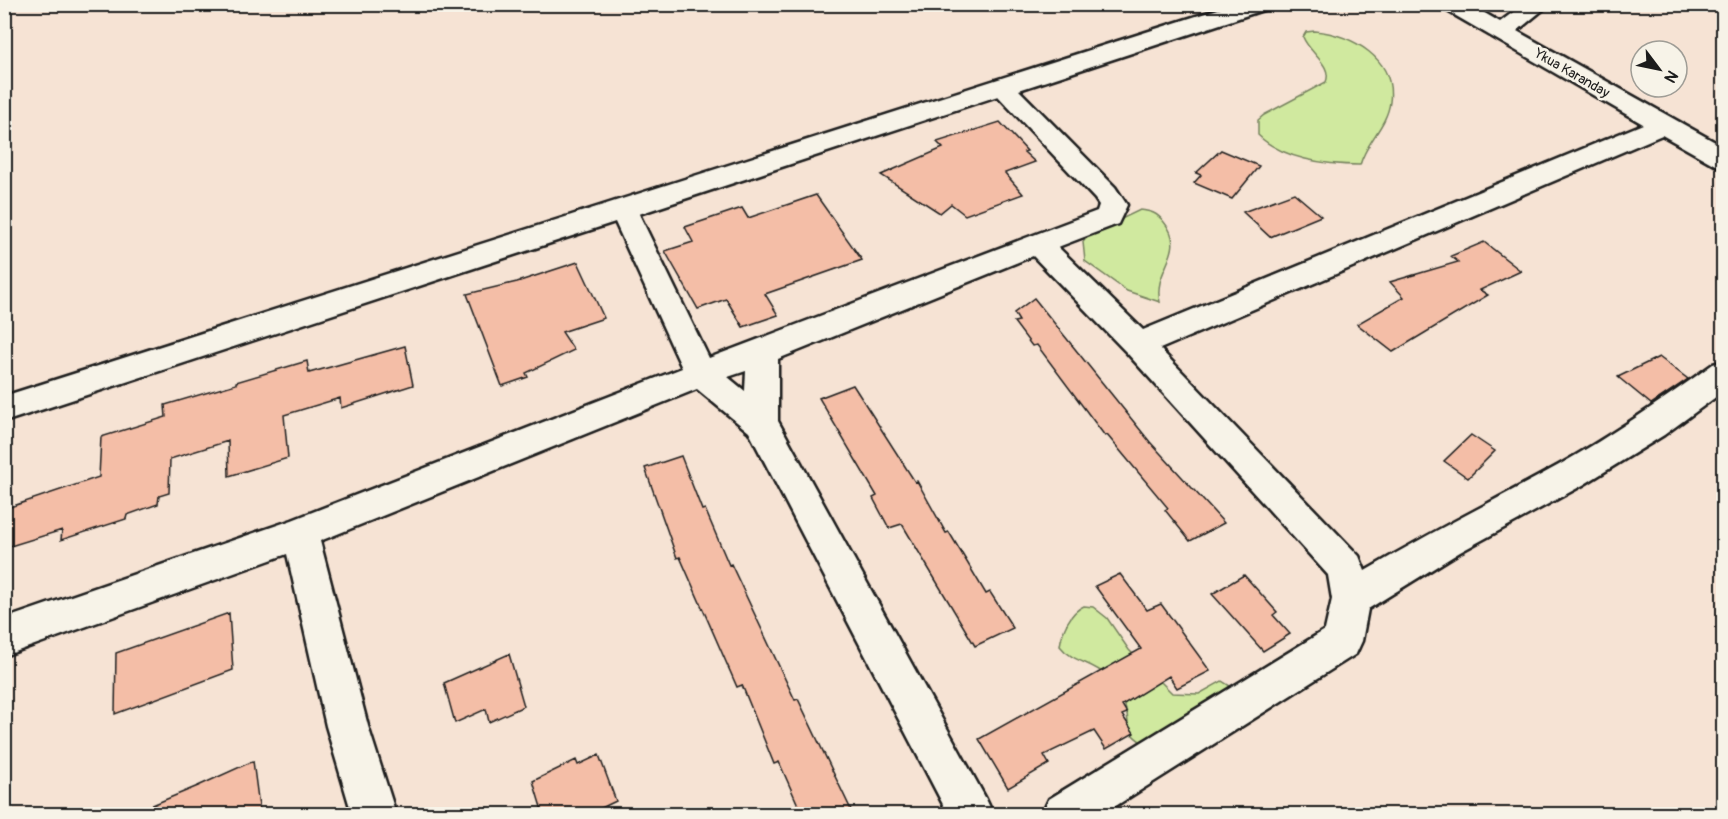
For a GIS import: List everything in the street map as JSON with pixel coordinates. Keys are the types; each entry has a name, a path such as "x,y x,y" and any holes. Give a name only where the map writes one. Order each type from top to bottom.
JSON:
{"street":[{"path":"4,410 1258,4"},
{"name":"Ykua Karanday","path":"1452,4 1724,159"},
{"path":"1501,32 1539,4"},
{"path":"4,638 300,533 701,374 762,353 1107,217 1113,205 1105,194 1003,87"},
{"path":"1138,345 1663,125"},
{"path":"623,209 701,374 761,422 971,814"},
{"path":"1037,243 1138,345 1346,568 1351,599 1342,642 1064,814"},
{"path":"761,422 762,353"},
{"path":"1351,599 1447,541 1571,475 1652,425 1724,373"},
{"path":"300,533 347,726 374,814"}],"green space":[{"path":"1306,32 1329,33 1357,44 1379,61 1386,73 1390,86 1388,111 1360,165 1333,164 1305,159 1279,150 1258,135 1258,120 1264,115 1326,82 1326,70 1303,37"},
{"path":"1140,210 1156,215 1171,233 1172,252 1161,280 1160,302 1127,291 1085,261 1083,242 1090,234"},
{"path":"1084,606 1093,607 1107,618 1129,650 1172,693 1199,694 1222,681 1230,686 1236,695 1144,744 1130,731 1125,705 1110,679 1101,671 1070,655 1060,646 1068,623"}],"building":[{"path":"1000,122 1035,162 1005,173 1023,194 965,215 951,204 940,213 881,175 943,148 937,142"},
{"path":"1221,150 1259,166 1232,199 1194,183 1201,175 1196,173"},
{"path":"1294,193 1321,216 1270,237 1243,212"},
{"path":"816,195 862,260 765,294 778,315 743,327 726,299 698,309 665,251 693,242 685,227 742,208 748,218"},
{"path":"1484,242 1521,271 1480,290 1488,295 1393,352 1357,324 1404,297 1390,282 1458,262 1451,256"},
{"path":"578,262 604,318 562,332 574,350 526,373 528,377 502,386 467,294 517,282"},
{"path":"1034,298 1150,442 1224,523 1190,541 1165,510 1168,508 1107,435 1105,436 1037,345 1032,346 1014,322 1019,321 1014,313"},
{"path":"405,346 413,385 341,408 340,398 284,415 288,458 229,476 228,441 170,459 169,493 159,496 158,504 127,515 126,519 61,540 62,530 4,548 4,509 99,477 101,437 166,417 165,405 236,384 236,382 307,361 309,373"},
{"path":"1659,357 1688,379 1651,404 1618,377"},
{"path":"853,385 915,482 917,481 946,533 949,532 986,594 990,592 1013,628 975,646 902,524 889,528 873,498 877,496 819,398"},
{"path":"1471,435 1495,451 1468,478 1444,461"},
{"path":"681,456 702,510 705,509 729,565 731,564 795,700 798,699 853,814 802,814 779,762 774,764 742,685 737,687 680,557 677,558 645,468"},
{"path":"1120,574 1147,610 1161,604 1210,671 1177,688 1169,676 1122,705 1127,713 1122,715 1134,733 1106,749 1094,731 1044,755 1049,764 1008,788 979,739 1141,649 1095,586"},
{"path":"1244,575 1277,612 1273,615 1290,634 1263,651 1212,594"},
{"path":"229,613 233,670 115,714 116,653"},
{"path":"509,654 524,706 489,722 486,709 455,723 444,683"},
{"path":"599,755 616,801 589,814 543,814 533,781 576,760 578,765"},
{"path":"253,761 260,814 131,814 198,786"}]}
